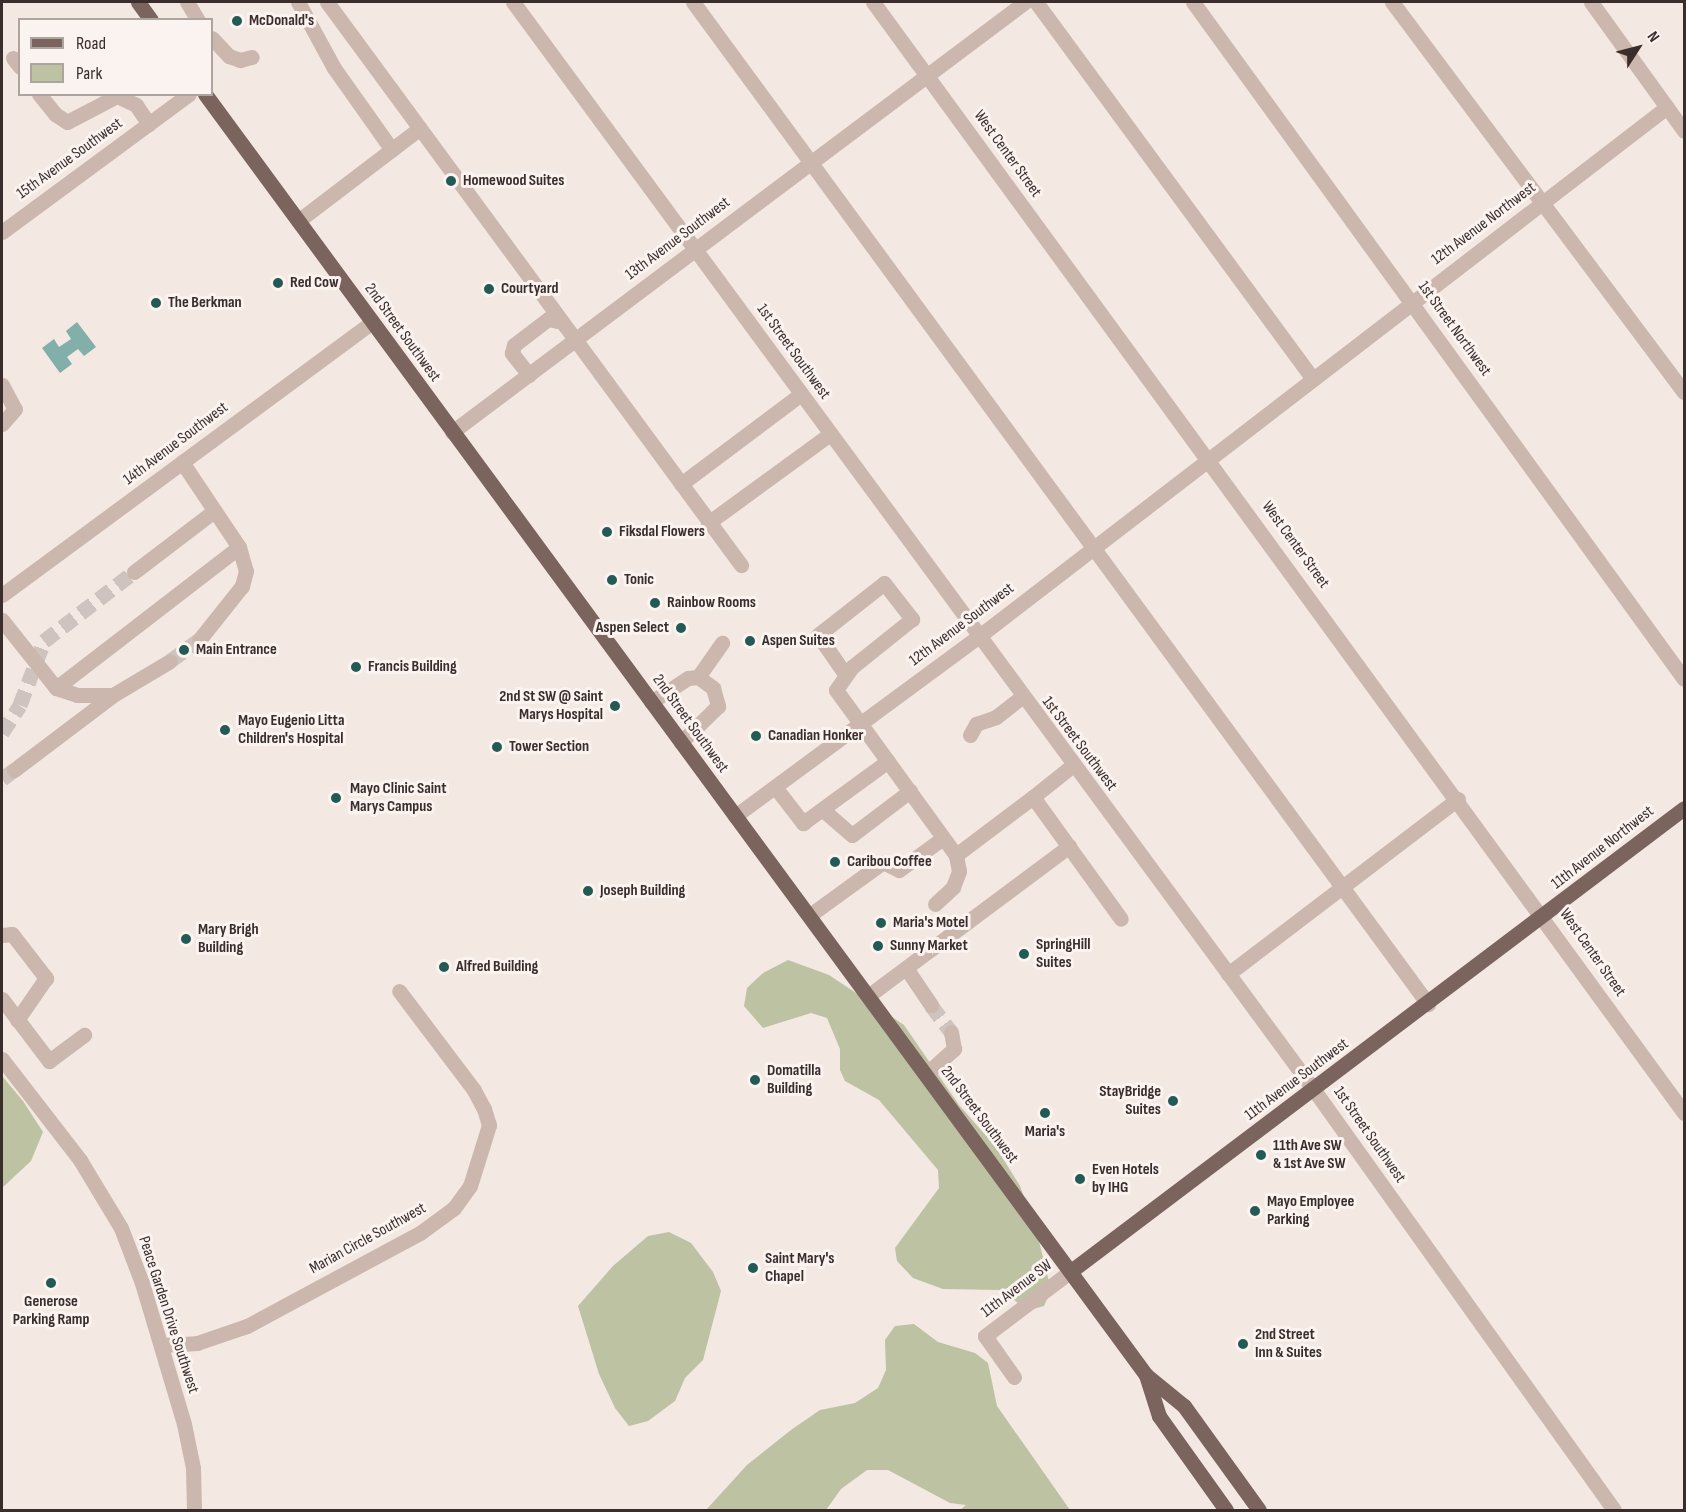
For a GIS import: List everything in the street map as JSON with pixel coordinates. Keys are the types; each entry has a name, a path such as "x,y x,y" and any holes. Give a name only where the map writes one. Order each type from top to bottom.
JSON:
{"main road":[{"path":"138,2 150,18"},
{"name":"2nd Street Southwest","path":"206,96 1146,1375 1184,1406 1259,1510"},
{"name":"11th Avenue Northwest","path":"1544,916 1684,808"},
{"name":"11th Avenue Southwest","path":"1071,1271 1544,916"},
{"name":"2nd Street Southwest","path":"1146,1375 1159,1416 1226,1510"}],"street":[{"path":"188,2 197,18"},
{"path":"298,2 334,68 392,150"},
{"path":"327,2 741,565"},
{"name":"1st Street Southwest","path":"513,2 1022,697 1314,1090 1614,1510"},
{"path":"693,2 1092,549 1345,886 1428,1004"},
{"name":"West Center Street","path":"873,2 1544,916 1684,1113"},
{"name":"13th Avenue Southwest","path":"452,432 696,249 810,160 1025,2"},
{"path":"1036,2 1312,379"},
{"name":"1st Street Northwest","path":"1193,2 1684,679"},
{"path":"1392,2 1540,204 1684,392"},
{"path":"1591,2 1684,130"},
{"path":"213,39 229,56 240,60 252,57"},
{"path":"41,96 55,114 67,122 117,96 136,105 149,124"},
{"name":"15th Avenue Southwest","path":"2,232 186,96"},
{"name":"12th Avenue Northwest","path":"1209,459 1667,107"},
{"path":"298,221 420,128"},
{"path":"529,375 512,353 514,345 548,319 562,322"},
{"name":"14th Avenue Southwest","path":"2,595 372,322"},
{"path":"2,385 15,410 2,424"},
{"path":"681,484 801,394"},
{"path":"708,523 830,434"},
{"name":"12th Avenue Southwest","path":"735,816 978,637 1209,459"},
{"path":"182,462 239,547 246,571 242,586 200,640"},
{"path":"134,572 214,511"},
{"path":"56,688 239,547"},
{"path":"845,674 818,635 884,583 912,619 845,674 836,690 956,855 959,871 953,886 935,904"},
{"path":"2,620 56,688 77,695 113,695"},
{"path":"698,677 722,643"},
{"path":"14,770 113,695 170,661"},
{"path":"651,702 688,678 698,677 713,688 718,705 681,742"},
{"path":"973,733 983,733 995,723 996,717 1022,697"},
{"path":"774,787 803,823 888,761"},
{"path":"956,855 1073,765"},
{"path":"823,810 852,835 910,792"},
{"path":"1033,797 1121,919"},
{"path":"1228,974 1458,799"},
{"path":"810,915 883,862 899,870 943,838"},
{"path":"868,996 1069,846"},
{"path":"2,935 12,934 46,978 17,1020"},
{"path":"906,968 931,1005"},
{"name":"Marian Circle Southwest","path":"161,1345 197,1343 247,1326 420,1233 454,1208 470,1186 489,1125 484,1109 474,1090 399,991"},
{"path":"2,999 49,1061 84,1035"},
{"path":"926,1074 954,1048 951,1032"},
{"name":"Peace Garden Drive Southwest","path":"2,1059 80,1160 113,1213 140,1275 193,1468 194,1510"},
{"name":"11th Avenue SW","path":"1014,1377 985,1336 1071,1271"}],"green space":[{"path":"788,960 829,975 904,1025 959,1105 995,1146 1020,1186 1037,1233 1051,1290 1044,1306 1033,1309 1022,1306 1001,1290 943,1289 913,1278 897,1261 895,1248 939,1188 938,1170 879,1100 845,1081 840,1070 840,1049 827,1018 811,1013 763,1028 744,1006 747,988 763,973"},
{"path":"2,1076 23,1101 43,1132 31,1161 2,1188"},
{"path":"669,1232 691,1243 713,1272 721,1291 703,1360 685,1378 675,1401 648,1421 629,1426 615,1408 599,1374 578,1306 613,1266 648,1236"},
{"path":"914,1324 938,1342 975,1353 988,1363 997,1406 1070,1510 960,1510 966,1505 950,1503 888,1470 867,1470 841,1489 826,1510 706,1510 747,1465 791,1430 820,1410 855,1403 878,1388 886,1370 885,1340 895,1326"}],"water":[{"path":"77,322 96,347 84,356 78,349 67,357 72,364 60,373 42,348 54,339 59,347 71,339 66,331"}],"tunnel":[{"path":"2,733 20,705 44,641 134,572"},
{"path":"170,661 199,640"},
{"path":"2,779 14,770"},
{"path":"931,1005 951,1032"}],"place":[{"name":"McDonald's","path":"237,21"},
{"name":"Homewood Suites","path":"451,181"},
{"name":"Red Cow","path":"278,283"},
{"name":"Courtyard","path":"489,289"},
{"name":"The Berkman","path":"156,303"},
{"name":"Fiksdal Flowers","path":"607,532"},
{"name":"Tonic","path":"612,580"},
{"name":"Rainbow Rooms","path":"655,603"},
{"name":"Aspen Select","path":"681,628"},
{"name":"Aspen Suites","path":"750,641"},
{"name":"Main Entrance","path":"184,650"},
{"name":"Francis Building","path":"356,667"},
{"name":"2nd St SW @ Saint Marys Hospital","path":"615,706"},
{"name":"Mayo Eugenio Litta Children's Hospital","path":"225,730"},
{"name":"Canadian Honker","path":"756,736"},
{"name":"Tower Section","path":"497,747"},
{"name":"Mayo Clinic Saint Marys Campus","path":"336,798"},
{"name":"Caribou Coffee","path":"835,862"},
{"name":"Joseph Building","path":"588,891"},
{"name":"Maria's Motel","path":"881,923"},
{"name":"Mary Brigh Building","path":"186,939"},
{"name":"Sunny Market","path":"878,946"},
{"name":"SpringHill Suites","path":"1024,954"},
{"name":"Alfred Building","path":"444,967"},
{"name":"Domatilla Building","path":"755,1080"},
{"name":"StayBridge Suites","path":"1173,1101"},
{"name":"Maria's","path":"1045,1113"},
{"name":"11th Ave SW & 1st Ave SW","path":"1261,1155"},
{"name":"Even Hotels by IHG","path":"1080,1179"},
{"name":"Mayo Employee Parking","path":"1255,1211"},
{"name":"Saint Mary's Chapel","path":"753,1268"},
{"name":"Generose Parking Ramp","path":"51,1283"},
{"name":"2nd Street Inn & Suites","path":"1243,1344"}]}
